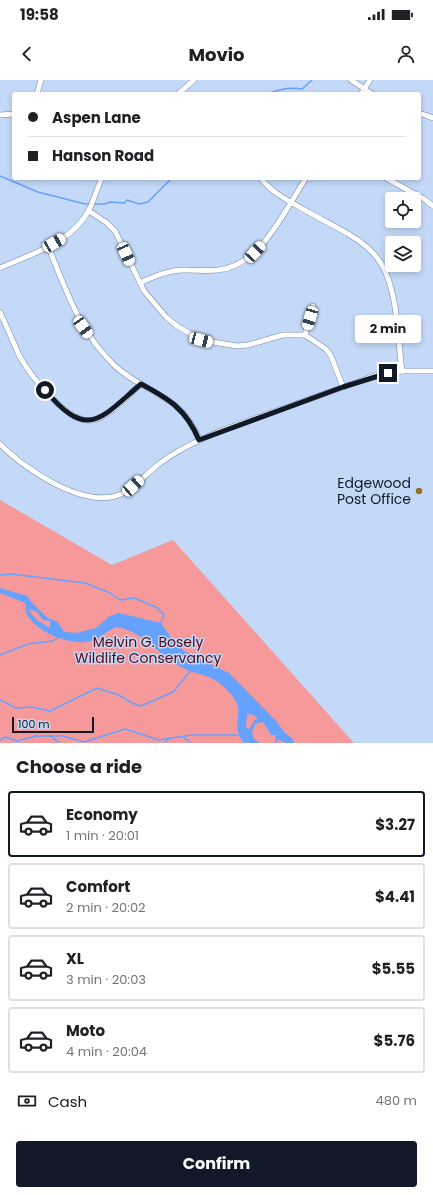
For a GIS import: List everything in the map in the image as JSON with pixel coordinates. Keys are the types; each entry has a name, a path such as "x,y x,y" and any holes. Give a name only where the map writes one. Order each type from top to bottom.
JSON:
{"street":[{"path":"38,92 41,80"},
{"path":"351,80 369,92"},
{"path":"362,92 370,80"},
{"path":"180,92 191,81"},
{"path":"0,115 12,114"},
{"path":"421,114 433,118"},
{"path":"0,268 65,237 73,230 89,210 101,180"},
{"path":"263,180 274,192 365,246 378,259 385,270 392,289 402,371"},
{"path":"140,282 170,272 185,270 220,270 239,263 251,256 262,245 305,180"},
{"path":"390,180 424,199 433,206"},
{"path":"89,210 115,231 150,300 177,326 201,340 237,346 254,344 283,335 305,335 320,343 331,356 343,387"},
{"path":"48,246 73,308 83,327 115,365 141,384 182,410 188,418 199,440"},
{"path":"305,335 313,306"},
{"path":"0,312 21,357 30,371 53,400 75,417 88,420 100,418 141,384"},
{"path":"0,444 22,464 57,484 94,497 104,498 126,492 167,458 199,440 374,376 402,371 433,371"}],"green space":[{"name":"Melvin G. Bosely Wildlife Conservancy","path":"0,500 112,565 173,540 354,743 0,743"}],"water":[{"path":"0,588 27,596 48,618 58,622 65,632 76,633 96,628 110,616 119,613 161,623 173,640 184,651 229,673 277,722 284,732 293,739 294,743 285,743 278,739 277,743 275,743 276,735 271,735 263,722 255,724 252,732 254,739 260,743 244,743 238,732 237,705 229,691 211,678 181,667 134,633 116,627 90,641 70,641 52,635 43,630 30,619 26,612 25,603 0,593","holes":["28,610 36,611 43,620 50,621 50,628 37,620","247,714 258,718 249,729 246,727"]}],"waterway":[{"path":"273,92 293,88 302,89 312,80"},
{"path":"0,176 38,192 85,204 105,204 110,202 124,203 127,200 139,204 148,202 170,180"},
{"path":"0,575 11,574 85,583 110,593 120,600 134,598 156,607 164,615 161,623"},
{"path":"0,655 28,644 53,641 59,637"},
{"path":"0,700 16,708 32,707 50,711 97,688 119,695 132,703 141,706 173,692 191,670"},
{"path":"0,740 5,737 17,741 36,736 63,736 84,742 125,729 159,740 192,735 237,735"},
{"path":"50,736 60,743"},
{"path":"183,737 191,743"},
{"path":"164,743 169,739"}],"place":[{"name":"Edgewood Post Office","path":"419,491"}],"route":[{"path":"45,390 53,400 75,417 93,420 106,414 141,384 182,410 195,430 199,440 280,409 374,376 388,373"}]}
